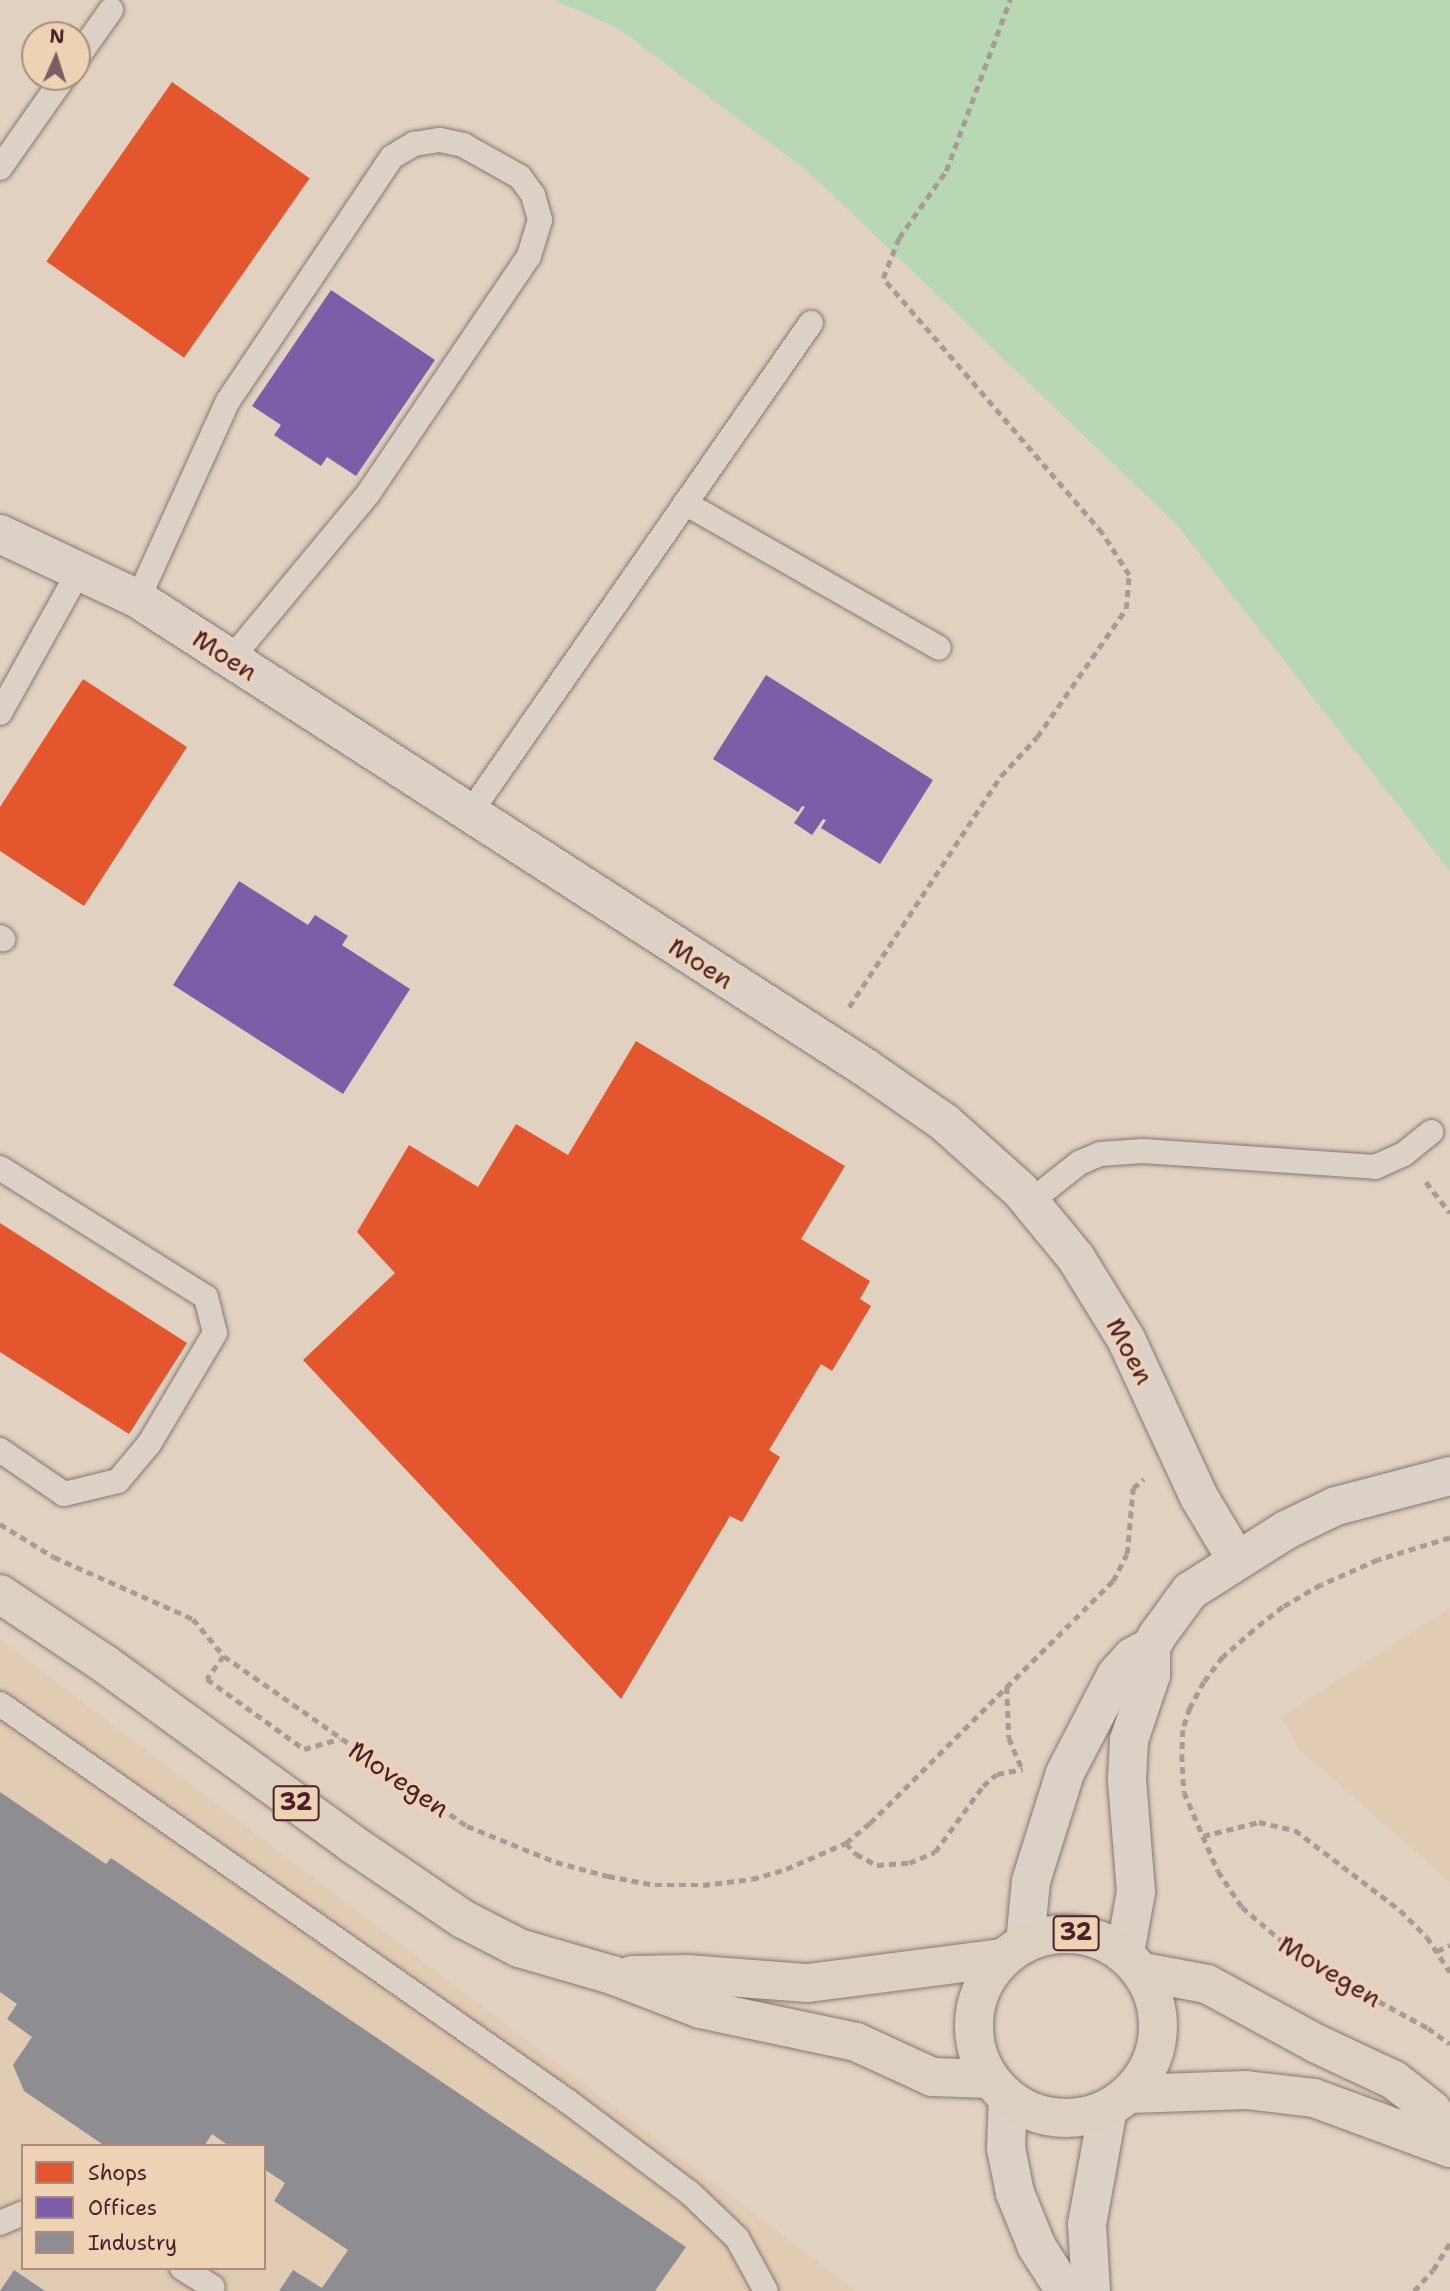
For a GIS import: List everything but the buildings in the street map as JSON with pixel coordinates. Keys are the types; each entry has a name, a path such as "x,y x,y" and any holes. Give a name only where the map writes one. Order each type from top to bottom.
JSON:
{"main road":[{"name":"32","path":"0,1594 105,1664 351,1843 463,1919 519,1948 612,1975 700,2009 856,2042 932,2077 999,2089 1031,2112 1057,2119 1083,2117 1119,2101 1246,2090 1314,2098 1450,2145"},
{"name":"32","path":"612,1975 687,1974 808,1983 1014,1950 1049,1935 1076,1933 1102,1940 1134,1963 1207,1984 1317,2044 1394,2080 1432,2110 1450,2145"},
{"path":"999,2089 978,2056 973,2029 976,2003 986,1978 1014,1950"},
{"path":"1119,2101 1147,2073 1157,2048 1160,2022 1155,1996 1134,1963"}],"street":[{"name":"Moen","path":"0,534 80,569 138,599 944,1122 1030,1202 1076,1258 1126,1339 1199,1497 1237,1559"},
{"path":"1014,1950 1031,1881 1065,1773 1116,1675 1132,1657 1151,1647 1190,1591 1286,1530 1336,1506 1450,1476"},
{"path":"1134,1963 1136,1892 1127,1779 1129,1740 1151,1675 1151,1647"},
{"path":"999,2089 1015,2193 1037,2247 1065,2291"},
{"path":"1091,2291 1087,2224 1119,2101"}],"lane":[{"path":"91,38 111,10"},
{"path":"0,168 54,91"},
{"path":"138,599 228,401 392,157 414,144 440,140 463,145 520,177 533,195 540,220 529,256 368,494 231,659"},
{"path":"470,813 811,323"},
{"path":"685,503 939,648"},
{"path":"0,713 80,569"},
{"path":"1030,1202 1079,1163 1100,1154 1143,1151 1375,1167 1404,1154 1431,1132"},
{"path":"0,1168 206,1297 215,1333 149,1444 118,1481 64,1494 0,1450"},
{"path":"0,1704 570,2103 690,2193 737,2238 766,2291"},
{"path":"0,2223 21,2214"},
{"path":"185,2270 212,2287"}],"path":[{"path":"827,1044 862,984 1000,776 1037,737 1126,609 1129,575 1102,533 883,278 899,239 946,171 1010,0"},
{"name":"Movegen","path":"0,1524 54,1557 193,1619 224,1656 467,1826 556,1862 608,1876 655,1885 703,1885 752,1880 846,1843 870,1823 1112,1581 1127,1554 1133,1488 1151,1472"},
{"name":"Movegen","path":"1450,1538 1378,1560 1321,1585 1283,1606 1223,1657 1189,1708 1183,1730 1184,1792 1218,1871 1242,1907 1305,1961 1428,2028 1450,2044"},
{"path":"224,1656 207,1679 304,1749 341,1739"},
{"path":"1007,1686 1009,1738 1022,1769"},
{"path":"846,1843 856,1854 877,1865 909,1863 922,1858 935,1852 982,1786 997,1774 1022,1769 1033,1770"},
{"path":"1203,1836 1259,1822 1295,1830 1400,1910 1437,1951 1450,1972"},
{"path":"1437,1951 1450,1945"},
{"path":"1413,2291 1433,2270 1450,2243"}],"shaded area":[{"path":"1450,1608 1450,1882 1301,1751 1281,1717"},
{"path":"0,1639 856,2291 0,2291"}],"green space":[{"path":"554,0 1450,0 1450,871 1176,524 810,173 618,28"}]}
